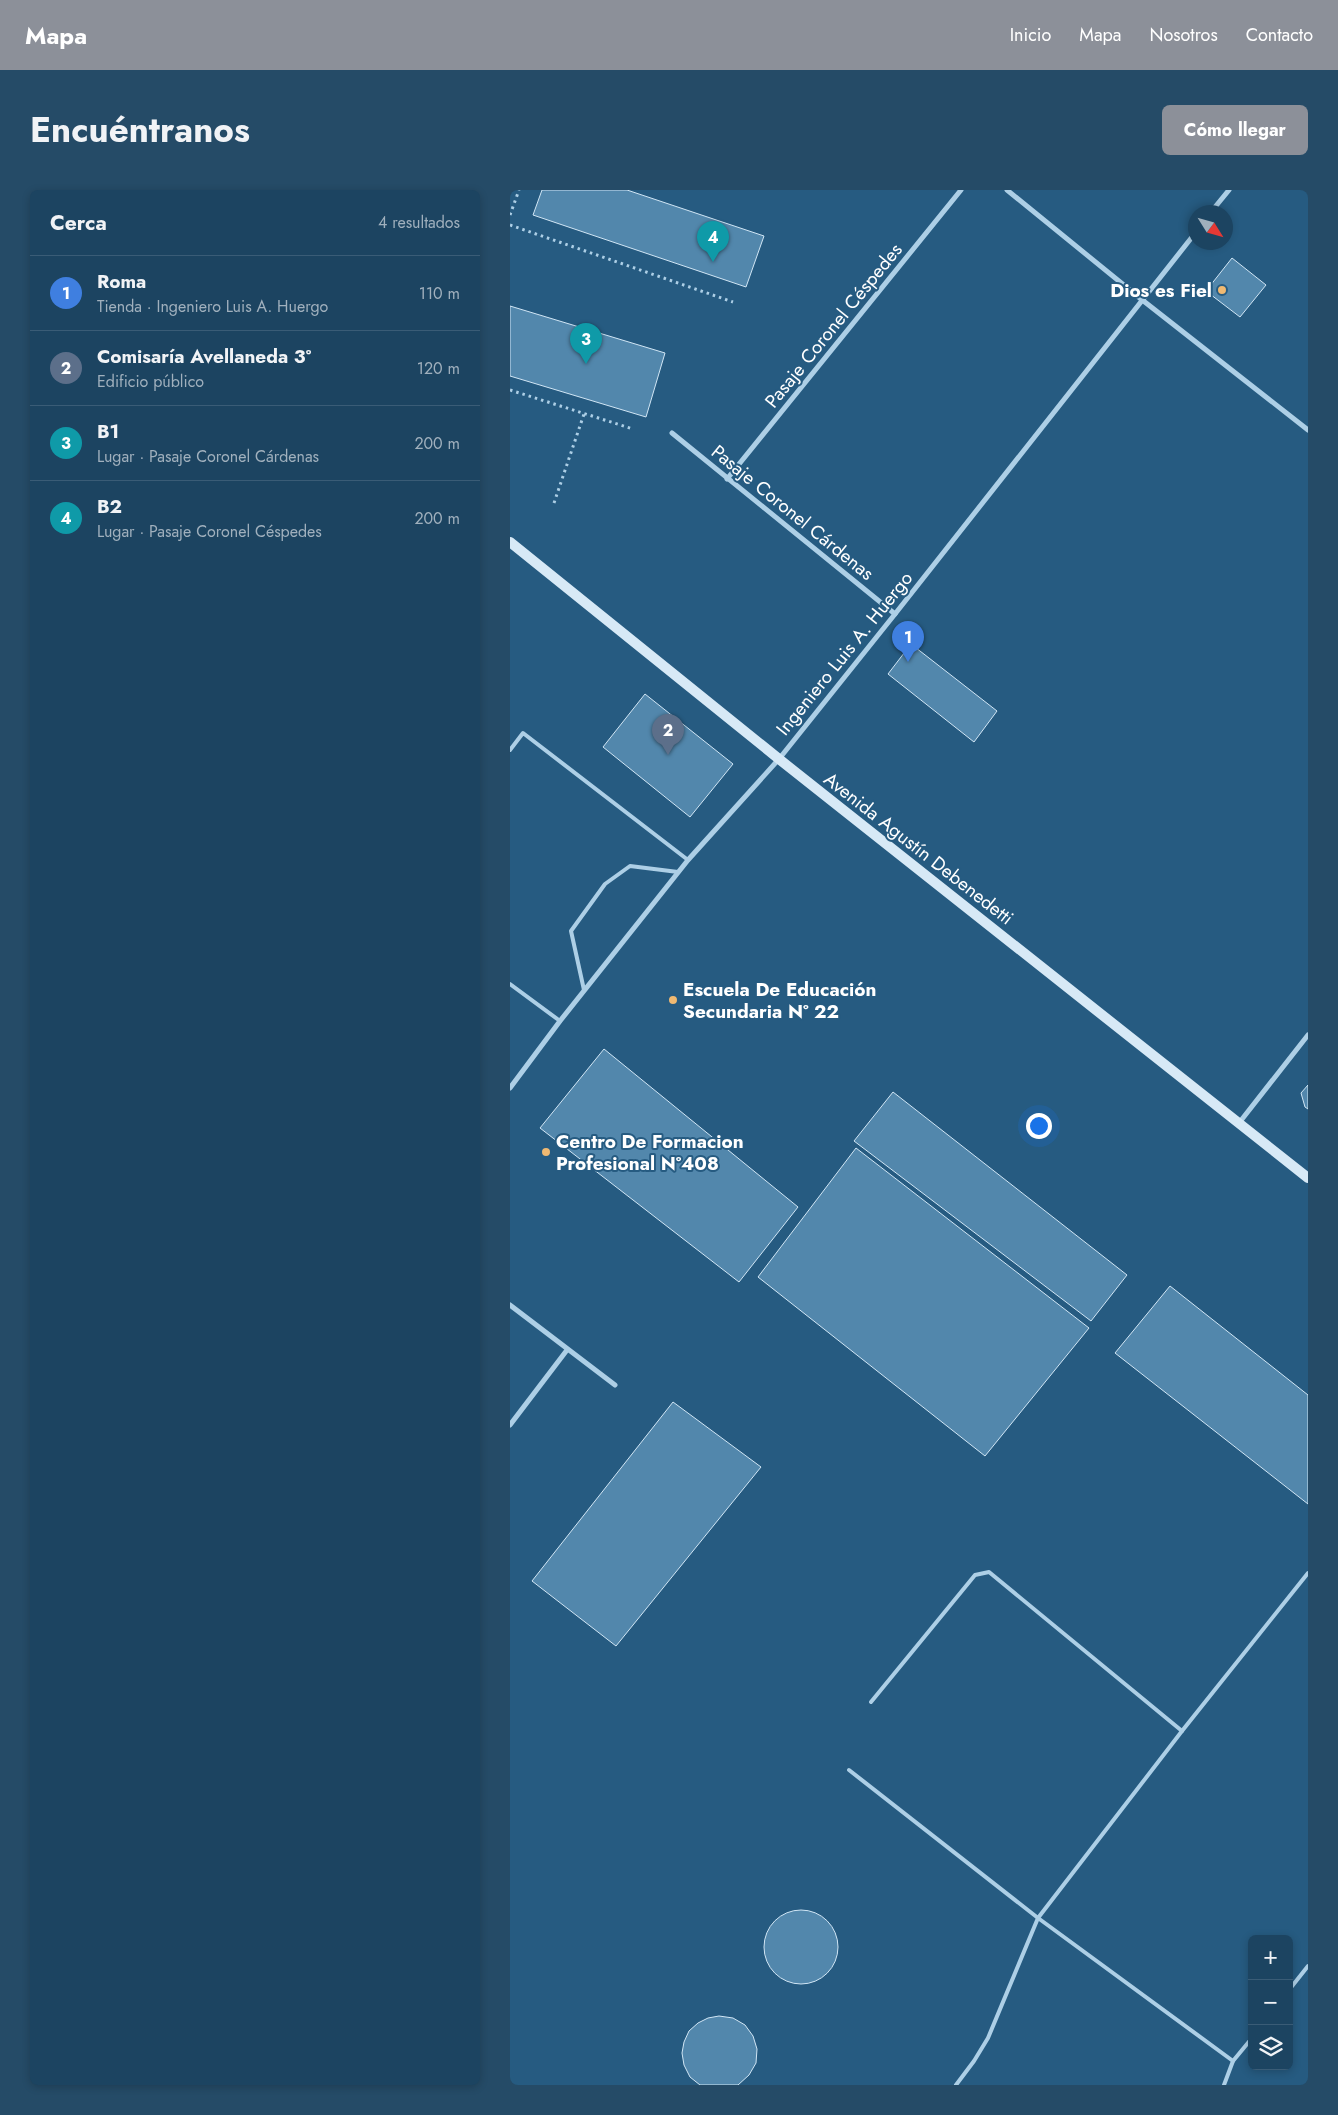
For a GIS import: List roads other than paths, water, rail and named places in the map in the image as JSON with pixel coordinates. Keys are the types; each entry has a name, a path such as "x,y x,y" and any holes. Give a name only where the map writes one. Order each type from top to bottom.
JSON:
{"main road":[{"name":"Avenida Agustín Debenedetti","path":"510,542 779,759 1308,1178"}],"street":[{"name":"Pasaje Coronel Céspedes","path":"727,479 961,190"},
{"path":"1006,190 1308,430"},
{"path":"1217,205 1229,190"},
{"name":"Ingeniero Luis A. Huergo","path":"510,1088 584,990 678,872 779,759 1188,242"},
{"name":"Pasaje Coronel Cárdenas","path":"672,433 895,614"},
{"path":"1239,1123 1308,1035"},
{"path":"510,1305 615,1385"},
{"path":"510,1425 568,1350"}],"lane":[{"path":"510,750 523,733 688,860"},
{"path":"584,990 571,931 605,884 630,866 678,872"},
{"path":"510,984 560,1021"},
{"path":"871,1702 975,1575 988,1572 1182,1731"},
{"path":"956,2085 988,2038 1038,1918 1182,1731 1308,1572"},
{"path":"849,1770 1038,1918 1233,2061"},
{"path":"1293,1985 1308,1966"},
{"path":"1224,2085 1233,2061 1248,2043"}],"place":[{"name":"B2","path":"713,262"},
{"name":"Dios es Fiel","path":"1222,290"},
{"name":"B1","path":"586,364"},
{"name":"Roma","path":"908,662"},
{"name":"Comisaría Avellaneda 3°","path":"668,755"},
{"name":"Escuela De Educación Secundaria Nº 22","path":"673,1000"},
{"name":"Centro De Formacion Profesional Nº408","path":"546,1152"}]}
